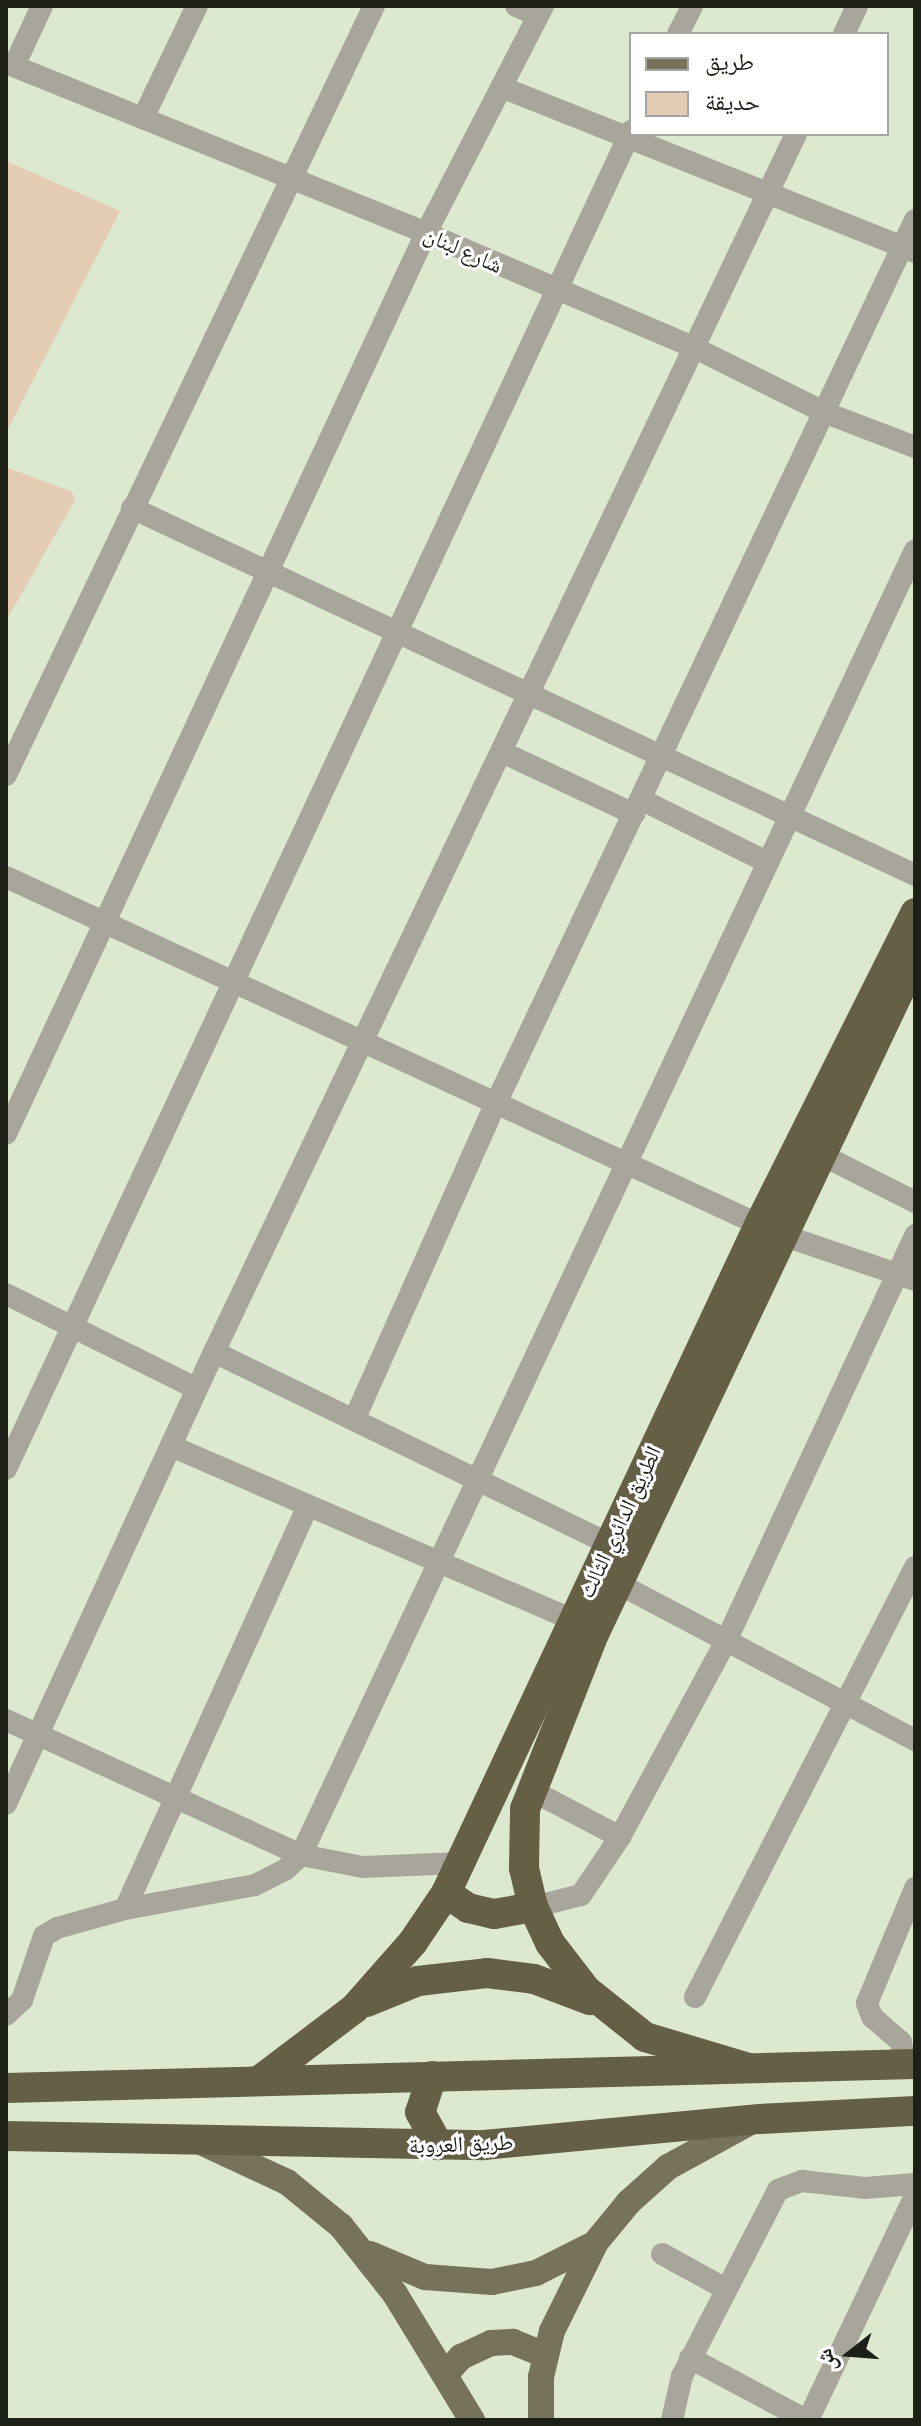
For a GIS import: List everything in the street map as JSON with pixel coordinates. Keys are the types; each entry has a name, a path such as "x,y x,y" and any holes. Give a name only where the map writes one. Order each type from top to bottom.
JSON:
{"highway":[{"name":"الطريق الدائري الثالث","path":"749,2068 664,2045 599,2004 556,1952 533,1907 522,1849 529,1789 770,1230 915,913"},
{"name":"الطريق الدائري الثالث","path":"260,2080 354,2009 413,1942 446,1893 609,1544 770,1230 822,1155 915,958"},
{"path":"446,1893 468,1908 494,1914 533,1907"},
{"path":"354,2009 418,1981 476,1973 534,1979 599,2004"},
{"path":"6,2088 910,2064"},
{"path":"432,2076 420,2112 438,2145"},
{"name":"طريق العروبة","path":"6,2136 438,2145 760,2119 915,2111"}],"main road":[{"path":"541,2420 545,2355 570,2285 596,2242 668,2167 712,2139 760,2119"},
{"path":"194,2140 287,2182 364,2251 446,2374 472,2420"},
{"path":"364,2251 425,2277 492,2282 536,2273 596,2242"},
{"path":"446,2374 461,2357 491,2343 513,2342 545,2355"}],"street":[{"path":"10,65 42,6"},
{"path":"143,118 197,6"},
{"path":"6,775 288,179 374,6"},
{"path":"6,1134 426,233 541,11 516,6"},
{"path":"679,32 692,6"},
{"path":"845,32 857,6"},
{"name":"شارع لبنان","path":"10,65 426,233 693,347 826,413 915,447"},
{"path":"501,87 629,136 767,196 909,250"},
{"path":"6,1469 232,980 400,631 554,290 629,136"},
{"path":"6,1804 214,1352 366,1041 795,136"},
{"path":"354,1420 497,1101 826,413 909,250 915,220"},
{"path":"132,508 272,569 915,875"},
{"path":"6,2015 22,2000 44,1936 125,1909 255,1885 276,1876 301,1855 442,1564 474,1478 627,1162 765,861 915,550"},
{"path":"502,752 765,861"},
{"path":"6,877 497,1101 770,1230 906,1279"},
{"path":"822,1155 915,1202"},
{"path":"533,1907 581,1895 620,1837 727,1639 906,1279 915,1235"},
{"path":"6,1294 197,1389"},
{"path":"214,1352 609,1544"},
{"path":"171,1446 574,1620"},
{"path":"125,1909 308,1506"},
{"path":"695,1997 915,1567"},
{"path":"619,1584 848,1701 915,1740"},
{"path":"6,1720 301,1855 363,1867 461,1863"},
{"path":"529,1789 620,1837"},
{"path":"910,2064 897,2035 872,2017 867,2003 915,1888"},
{"path":"672,2420 690,2358 768,2203 785,2185 915,2184"},
{"path":"690,2358 807,2420 915,2196"},
{"path":"662,2254 724,2288"}],"green space":[{"path":"6,161 120,211 6,433"},
{"path":"6,467 72,492 75,500 6,621"}]}
